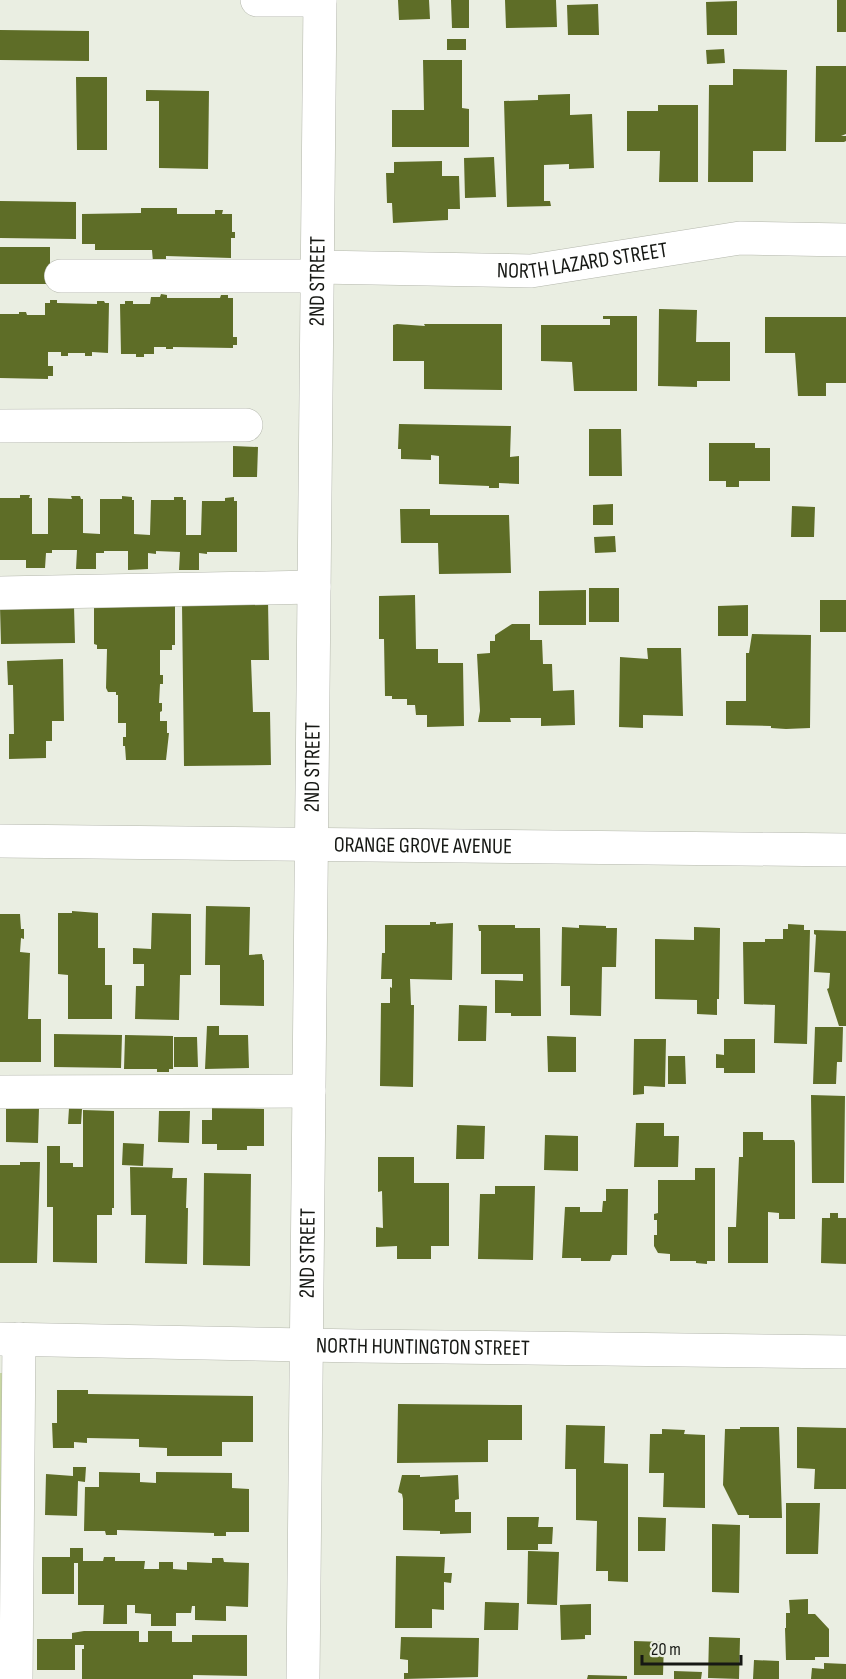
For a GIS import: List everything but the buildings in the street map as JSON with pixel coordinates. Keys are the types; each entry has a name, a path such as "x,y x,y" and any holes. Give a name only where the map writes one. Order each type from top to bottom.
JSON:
{"street":[{"path":"257,0 320,0"},
{"name":"2ND STREET","path":"303,1679 320,0"},
{"name":"NORTH LAZARD STREET","path":"61,276 317,271 531,271 740,238 846,240"},
{"path":"0,426 246,425"},
{"path":"0,593 314,587"},
{"name":"ORANGE GROVE AVENUE","path":"0,841 846,850"},
{"path":"0,1092 309,1091"},
{"path":"10,1339 16,1679"},
{"name":"NORTH HUNTINGTON STREET","path":"10,1339 846,1352"}],"green space":[{"path":"0,1373 3,1373 0,1668"}]}
